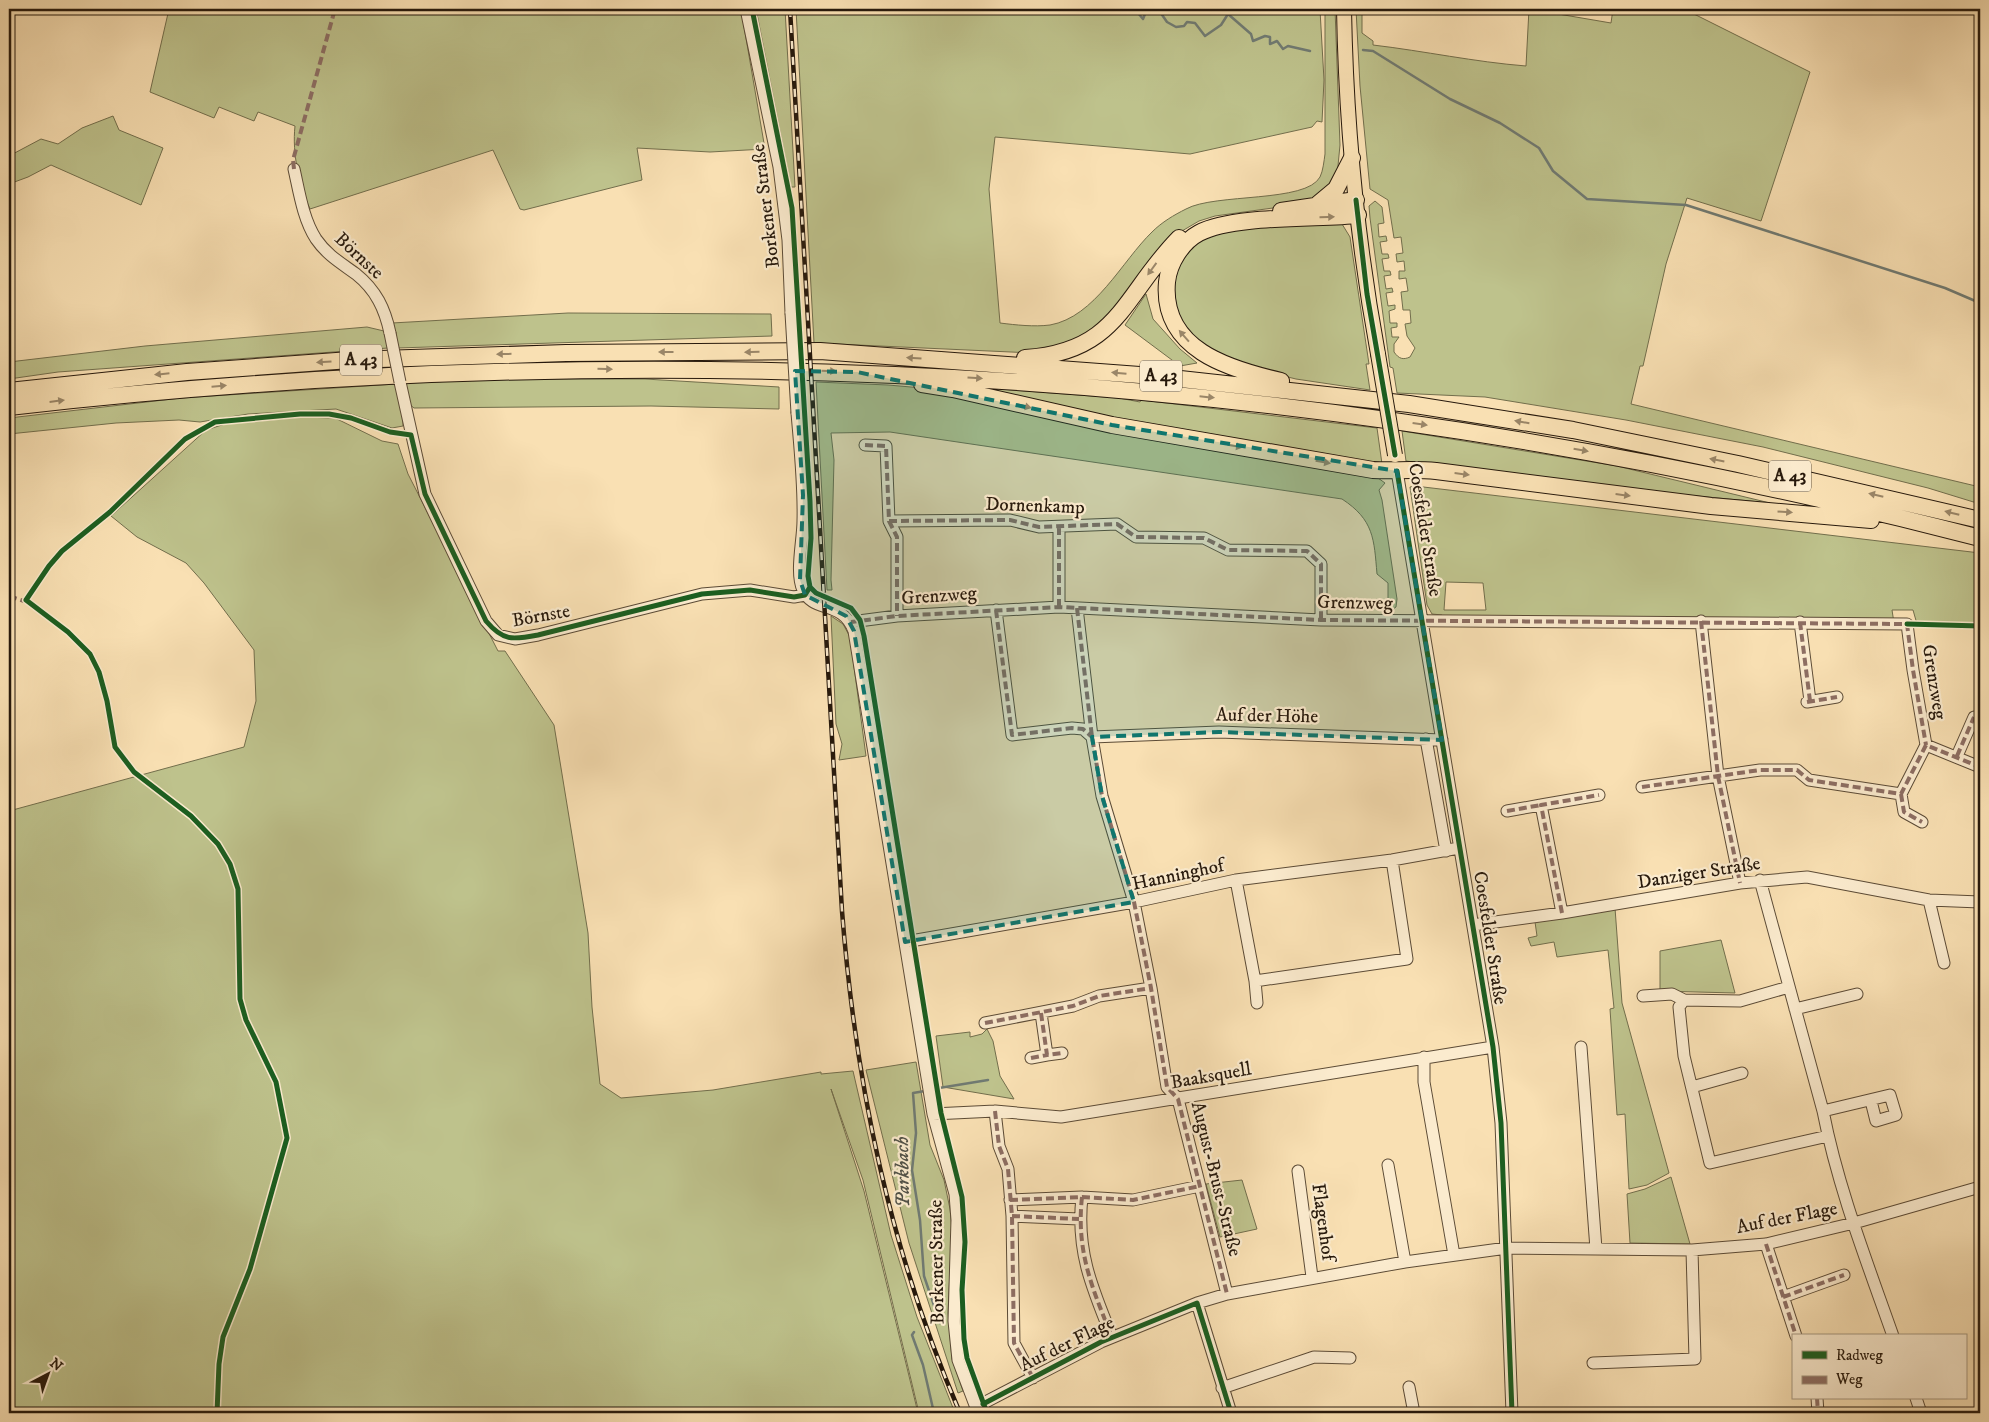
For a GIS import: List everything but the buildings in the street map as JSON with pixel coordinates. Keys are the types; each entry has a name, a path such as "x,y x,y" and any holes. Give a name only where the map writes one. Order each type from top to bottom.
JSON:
{"highway":[{"path":"1318,204 1336,189 1352,158"},
{"path":"963,361 1035,357 1068,351 1098,336 1122,312 1159,259 1181,236 1196,227 1218,220 1318,204 1357,208"},
{"path":"1357,208 1217,226 1199,233 1184,245 1176,255 1168,274 1166,294 1168,311 1174,324 1195,348 1209,357 1273,379 1359,397"},
{"name":"A 43","path":"9,391 187,372 453,355 820,351 1133,374 1359,397 1573,430 1738,464 1980,520"},
{"name":"A 43","path":"9,407 281,381 463,371 570,369 857,372 1034,382 1186,395 1460,430 1600,453 1740,481 1980,538"},
{"path":"857,372 899,383 953,388 1112,425 1373,470 1396,463 1411,468 1710,506 1861,518 1961,533"}],"main road":[{"path":"1344,9 1352,158 1357,208 1367,294 1396,463"}],"street":[{"name":"Borkener Straße","path":"746,9 779,167 788,240 803,504 800,580 805,595"},
{"name":"Börnste","path":"294,168 303,206 315,238 334,260 356,274 372,290 385,311 425,494 486,621 498,635 515,639 538,635 702,594 750,590 794,597 805,595"},
{"path":"865,445 886,446 889,521 897,536 897,616"},
{"name":"Coesfelder Straße","path":"1396,463 1493,1047 1501,1123 1512,1413"},
{"name":"Dornenkamp","path":"889,521 1010,520 1039,527 1117,524 1136,537 1204,538 1228,550 1306,551 1321,564 1321,620"},
{"path":"1059,527 1059,607"},
{"path":"805,595 814,603 835,609 846,616 851,622"},
{"name":"Grenzweg","path":"851,622 897,616 1059,607 1321,620 1421,622 1701,621 1907,624 1926,745"},
{"name":"August-Brust-Straße","path":"1077,608 1092,737 1102,796 1134,902 1151,988 1166,1087 1178,1099 1227,1294"},
{"path":"996,610 1012,735 1072,728 1083,729 1092,737"},
{"path":"1701,621 1718,776 1740,883"},
{"name":"Borkener Straße","path":"851,622 857,642 933,1114 956,1205 954,1321 958,1360 977,1410"},
{"path":"1800,622 1809,702 1837,697"},
{"path":"1957,756 1974,716"},
{"name":"Auf der Höhe","path":"1092,737 1220,732 1442,740"},
{"path":"1426,739 1446,851"},
{"path":"1922,822 1904,812 1901,794 1926,745 1957,756 1980,767"},
{"path":"1642,787 1760,770 1797,770 1809,780 1901,794"},
{"path":"1506,811 1599,795"},
{"path":"1541,804 1562,913"},
{"name":"Hanninghof","path":"905,942 1134,902 1236,880 1392,860 1459,848"},
{"path":"1255,981 1407,959 1392,860"},
{"name":"Danziger Straße","path":"1473,925 1562,913 1760,880 1807,877 1929,900 1980,902"},
{"path":"1236,880 1255,981 1257,1003"},
{"path":"1760,880 1823,1111 1828,1136 1854,1222 1892,1334"},
{"path":"1929,900 1944,963"},
{"path":"1643,996 1672,994 1684,1000 1740,1001 1789,987"},
{"path":"985,1023 1073,1006 1099,996 1151,988"},
{"path":"1795,1009 1857,994"},
{"path":"1684,1000 1679,1007 1684,1056 1710,1164 1828,1136"},
{"path":"1040,1013 1047,1055"},
{"path":"1582,1046 1596,1249"},
{"name":"Baaksquell","path":"933,1114 995,1111 1061,1117 1493,1047"},
{"path":"1031,1058 1062,1053"},
{"path":"1424,1057 1424,1082 1454,1255"},
{"path":"1692,1087 1742,1073"},
{"path":"1823,1111 1871,1101"},
{"path":"995,1111 999,1146 1008,1169 1012,1216 1014,1343 1033,1378"},
{"path":"1388,1166 1405,1262"},
{"name":"Flagenhof","path":"1298,1172 1312,1277"},
{"path":"1010,1200 1082,1197 1133,1200 1200,1186"},
{"name":"Auf der Flage","path":"977,1410 1033,1378 1112,1337 1197,1302 1227,1294 1312,1277 1507,1248 1692,1250 1766,1244 1980,1187"},
{"path":"1082,1197 1080,1219 1088,1276 1112,1337"},
{"path":"1012,1216 1080,1219"},
{"path":"1766,1244 1795,1334"},
{"path":"1594,1363 1696,1359 1692,1250"},
{"path":"1783,1297 1844,1275"},
{"path":"1197,1302 1231,1413"},
{"path":"1222,1388 1314,1357 1350,1358"},
{"path":"1409,1387 1414,1413"},
{"path":"1817,1400 1818,1413"},
{"path":"1917,1400 1921,1413"}],"highlighted area":[{"path":"795,371 857,372 1112,425 1397,471 1442,740 1219,732 1092,737 1102,796 1134,902 905,942 854,631 846,616 805,595 800,580 803,495"}],"green space":[{"path":"169,9 741,9 765,149 710,152 637,148 642,180 524,210 520,209 493,150 310,209 297,169 294,137 295,126 258,112 254,121 219,107 214,118 150,92"},
{"path":"756,9 785,9 795,187 791,187"},
{"path":"796,9 1320,10 1324,80 1322,122 1317,121 1312,127 1190,154 995,137 989,189 1000,323 1031,326 1050,325 1066,320 1081,311 1107,286 1152,232 1168,219 1186,209 1217,201 1297,191 1311,185 1320,177 1325,154 1325,9 1335,9 1340,145 1337,176 1320,198 1280,207 1215,216 1199,221 1182,231 1094,333 1033,353 814,343"},
{"path":"1356,9 1362,9 1362,33 1373,41 1373,45 1526,66 1529,9 1611,23 1613,9 1684,9 1810,72 1761,221 1687,198 1666,264 1643,366 1640,366 1631,404 1980,487 1980,504 1928,488 1763,447 1626,420 1485,397 1397,393 1393,368 1390,367 1370,218 1369,206 1375,201 1382,207 1384,223 1378,224 1379,237 1386,236 1387,241 1380,242 1382,254 1388,254 1389,258 1382,259 1384,271 1390,271 1391,275 1384,276 1386,289 1392,288 1393,292 1386,293 1388,306 1395,305 1395,309 1389,311 1390,323 1397,323 1397,327 1391,328 1392,337 1399,337 1394,344 1394,352 1399,357 1405,358 1410,357 1415,348 1407,336 1405,324 1411,323 1410,310 1403,310 1401,292 1408,291 1406,278 1399,279 1399,271 1405,271 1404,261 1397,262 1396,254 1403,253 1401,237 1394,238 1388,200 1370,189 1360,86"},
{"path":"113,116 119,130 163,148 141,205 51,165 9,184 9,156 41,139 58,144 82,128"},
{"path":"1342,224 1350,237 1369,364 1366,364 1370,390 1296,379 1235,364 1181,329 1170,291 1184,250 1219,228"},
{"path":"1146,294 1153,319 1180,349 1197,363 1180,366 1125,325"},
{"path":"568,313 771,314 772,336 397,348 392,323"},
{"path":"367,327 384,331 388,348 58,372 9,379 9,362 145,346"},
{"path":"506,379 645,379 779,387 779,409 651,406 414,408 409,404 405,383"},
{"path":"816,382 934,389 1378,478 1385,483 1379,490 1397,599 1396,607 1388,613 1388,583 1377,574 1373,540 1366,523 1353,507 1342,499 890,432 831,433 834,460 832,590 827,590"},
{"path":"396,384 403,414 403,426 392,428 336,409 248,414 200,422 179,420 116,423 9,434 9,418 181,398"},
{"path":"972,387 1119,398 1140,402 1141,400 1377,428 1382,464 1069,413"},
{"path":"300,417 335,418 382,441 398,444 408,474 498,651 505,651 554,725 588,933 592,1007 600,1084 621,1098 713,1090 821,1072 821,1074 853,1071 891,1235 917,1317 955,1413 919,1413 863,1180 831,1089 864,1191 918,1413 9,1413 9,811 244,747 256,701 254,650 204,583 186,563 137,537 111,516 206,430 225,424"},
{"path":"1402,431 1617,466 1770,503 1603,487 1406,461"},
{"path":"1415,486 1980,553 1980,626 1917,624 1913,610 1892,610 1894,623 1442,622 1442,615 1432,614 1427,605 1410,487","holes":["1446,582 1483,583 1486,610 1444,610"]},
{"path":"831,616 843,624 850,637 866,756 839,760 842,744 836,724"},
{"path":"1615,908 1622,1003 1669,1173 1647,1185 1629,1189 1625,1114 1617,1115 1610,1009 1614,1008 1608,950 1557,957 1554,942 1531,946 1528,938 1537,936 1535,922"},
{"path":"1721,940 1735,993 1660,991 1660,951"},
{"path":"987,1029 993,1041 1000,1076 1014,1099 943,1087 936,1036 970,1032 970,1037 982,1034"},
{"path":"916,1062 930,1145 944,1180 950,1209 952,1230 948,1313 952,1359 963,1391 958,1393 909,1243 866,1070"},
{"path":"1671,1177 1690,1244 1630,1243 1627,1194 1645,1189"},
{"path":"1242,1180 1257,1229 1220,1237 1206,1184"}],"waterway":[{"path":"1107,9 1109,11 1113,9"},
{"path":"1139,9 1138,13 1143,19 1147,9"},
{"path":"1158,9 1167,22 1176,27 1184,26 1187,22 1195,23 1205,36 1221,25 1228,14 1251,34 1253,41 1265,36 1270,37 1270,44 1277,41 1283,49 1288,46 1310,51"},
{"path":"1363,50 1373,51 1450,99 1500,123 1539,148 1553,171 1587,199 1686,205 1945,288 1980,303"},
{"name":"Parkbach","path":"933,1089 988,1080"},
{"name":"Parkbach","path":"925,1091 913,1093 916,1133 912,1170 920,1220 924,1276 940,1323"},
{"path":"914,1332 912,1335 923,1365 934,1413"}],"railway":[{"path":"790,9 842,911 848,977 856,1041 880,1167 914,1291 935,1352 960,1413"}],"marked path":[{"path":"294,169 293,160 335,9"},
{"path":"1308,9 1320,10"},
{"path":"865,445 886,446 889,521 897,537 897,616"},
{"path":"889,521 1010,520 1039,527 1117,524 1136,537 1204,538 1228,550 1307,551 1321,564 1321,620"},
{"path":"1059,527 1059,607"},
{"path":"9,596 30,603"},
{"path":"851,622 897,616 1059,607 1321,620 1907,624 1926,745"},
{"path":"1077,608 1092,737 1102,796 1134,902 1151,988 1167,1087 1178,1099 1227,1294"},
{"path":"996,610 1012,735 1072,728 1083,729 1092,737"},
{"path":"1701,621 1718,776 1740,883"},
{"path":"1800,622 1810,701"},
{"path":"1807,702 1837,697"},
{"path":"1957,756 1974,717"},
{"path":"1642,787 1760,770 1797,770 1809,780 1901,794 1926,745 1980,767"},
{"path":"1901,794 1904,812 1922,822"},
{"path":"1562,913 1541,805 1599,795"},
{"path":"1507,811 1541,805"},
{"path":"985,1023 1073,1006 1099,996 1151,988"},
{"path":"1041,1013 1047,1055 1062,1053"},
{"path":"1031,1058 1047,1055"},
{"path":"995,1111 999,1146 1008,1169 1012,1216 1014,1343 1033,1378"},
{"path":"1010,1200 1082,1197 1133,1200 1200,1186"},
{"path":"1082,1197 1081,1235 1087,1269 1112,1337"},
{"path":"1012,1216 1079,1219"},
{"path":"1766,1244 1795,1334"},
{"path":"1783,1297 1844,1275"},
{"path":"1817,1400 1818,1413"}],"cycle path":[{"path":"752,9 792,208 810,501 811,538 808,576 810,587 816,593 851,608 860,620 864,636 941,1113 962,1197 965,1242 962,1290 964,1339 967,1358 987,1413"},
{"path":"1356,200 1367,294 1395,455"},
{"path":"217,1413 219,1364 223,1337 250,1269 287,1138 276,1082 246,1020 240,999 238,889 230,864 218,844 191,816 134,772 115,747 107,701 99,672 90,654 68,632 26,600 49,566 62,551 110,512 185,439 215,422 300,414 329,414 351,418 390,432 411,435 425,494 486,621 503,636 521,638 538,635 702,594 750,590 794,597 805,595 810,587"},
{"path":"1397,471 1493,1047 1501,1123 1512,1413"},
{"path":"1907,624 1980,626"},
{"path":"983,1404 1101,1342 1197,1303 1231,1413"}]}
